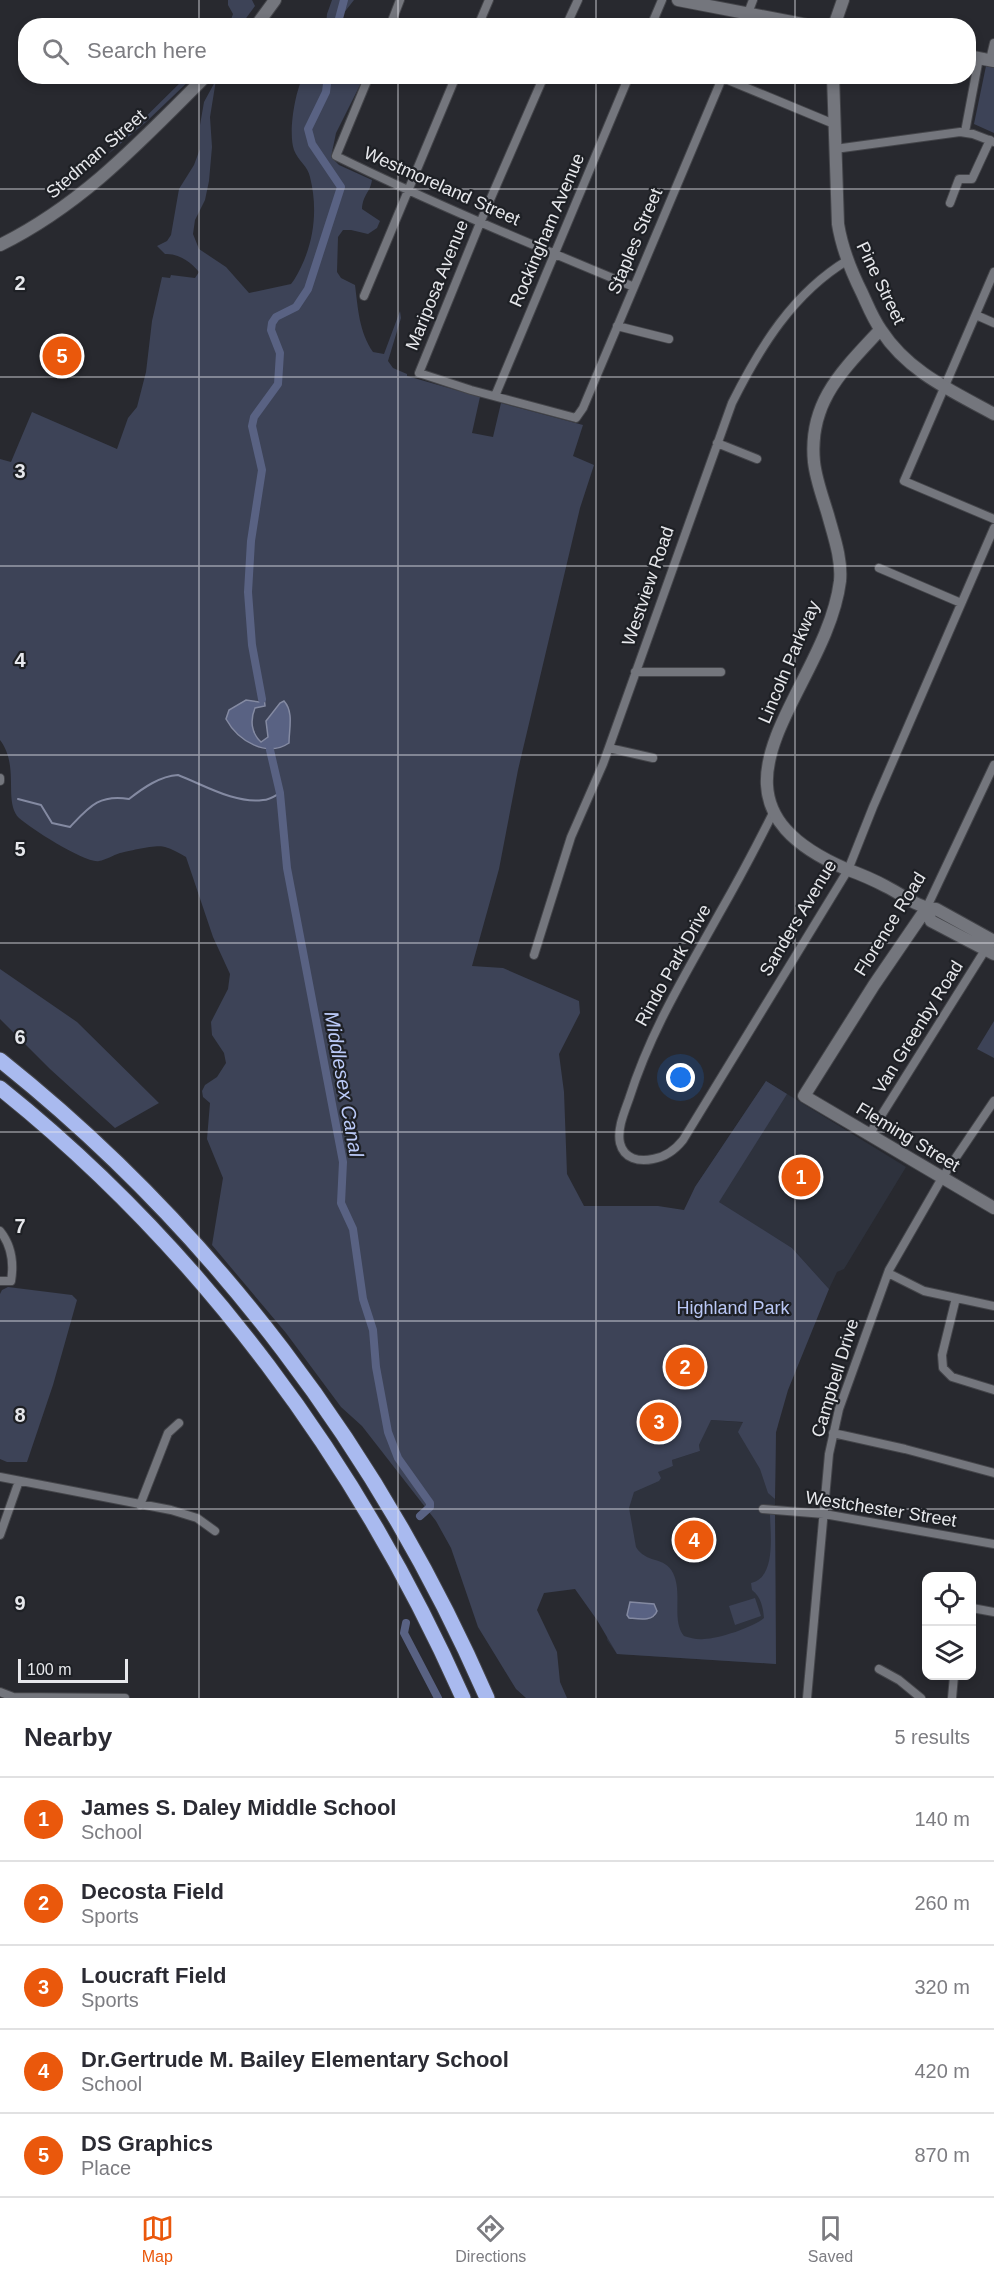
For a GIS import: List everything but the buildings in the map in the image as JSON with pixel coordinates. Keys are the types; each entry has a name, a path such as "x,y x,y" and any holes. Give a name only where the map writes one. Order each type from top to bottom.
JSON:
{"highway":[{"path":"0,1060 94,1142 157,1203 234,1289 289,1359 335,1422 392,1511 443,1604 487,1698"},
{"path":"0,1088 86,1164 142,1219 213,1298 263,1359 309,1422 362,1504 393,1557 463,1698"},
{"path":"441,1650 458,1698"}],"street":[{"path":"262,18 275,0"},
{"path":"393,18 400,0"},
{"path":"481,18 489,0"},
{"path":"570,18 578,0"},
{"path":"654,18 662,0"},
{"path":"678,0 773,18"},
{"path":"746,18 753,0"},
{"path":"837,18 843,0"},
{"path":"965,132 983,59 994,44"},
{"name":"Stedman Street","path":"0,245 48,219 79,197 129,152 198,84"},
{"name":"Westmoreland Street","path":"366,84 336,156 480,223 634,286"},
{"path":"364,296 453,84"},
{"name":"Mariposa Avenue","path":"495,396 419,373 480,223 541,84"},
{"name":"Rockingham Avenue","path":"495,396 626,84"},
{"name":"Staples Street","path":"495,396 576,418 583,408 720,84"},
{"path":"740,84 834,124"},
{"name":"Pine Street","path":"833,84 838,225 848,260 880,330 894,348 913,366 994,414"},
{"path":"835,149 965,132 992,141 972,179 959,179 950,202"},
{"name":"Westview Road","path":"534,956 571,837 609,748 732,402 774,329 816,283 848,260"},
{"path":"994,272 904,481 994,519"},
{"path":"976,315 994,322"},
{"path":"617,326 669,339"},
{"name":"Lincoln Parkway","path":"880,330 833,383 819,411 814,463 838,552 840,579 823,638 772,752 767,781 768,798 773,813 785,831 820,857 887,887 926,909 931,921 992,944"},
{"path":"717,443 757,459"},
{"name":"Sanders Avenue","path":"620,1140 624,1153 639,1160 660,1158 677,1148 848,870 994,528"},
{"path":"879,568 962,603"},
{"path":"635,672 721,672"},
{"path":"609,748 653,758"},
{"name":"Florence Road","path":"804,1095 926,909 994,765"},
{"name":"Rindo Park Drive","path":"620,1140 622,1118 657,1025 750,859 773,813"},
{"name":"Van Greenby Road","path":"869,1135 992,944"},
{"name":"Fleming Street","path":"804,1095 994,1208"},
{"name":"Campbell Drive","path":"807,1698 833,1433 842,1401 888,1273 942,1178 994,1101"},
{"path":"0,1231 11,1252 11,1281 0,1281"},
{"path":"888,1273 924,1291 994,1306"},
{"path":"956,1298 942,1356 943,1368 952,1377 994,1390"},
{"path":"140,1505 168,1433 179,1423"},
{"path":"833,1433 905,1449 994,1473"},
{"path":"0,1477 188,1515 197,1518 215,1531"},
{"path":"0,1535 19,1481"},
{"name":"Westchester Street","path":"763,1509 824,1514 994,1544"},
{"path":"976,1609 994,1612"},
{"path":"879,1669 899,1680 921,1698"},
{"path":"951,1698 953,1680"},
{"path":"0,1692 13,1697 125,1698"}],"shaded area":[{"path":"264,697 265,706 255,708 252,722 253,730 261,742 268,737 266,721 280,703 284,701 290,715 289,743 272,749 254,745 245,740 226,719 229,710 246,700 259,702"},
{"path":"766,1081 906,1167 844,1269 837,1272 829,1289 792,1248 695,1187"},
{"path":"710,1420 778,1425 775,1499 776,1664 617,1654 607,1640 616,1473 673,1466 672,1460 700,1451 699,1445"},
{"path":"630,1602 654,1604 657,1611 649,1618 629,1618 627,1615"}],"green space":[{"path":"228,0 252,0 255,6 246,18 232,18 233,14"},
{"path":"332,0 354,0 342,18 327,18"},
{"path":"986,66 994,68 994,133 974,124"},
{"path":"179,84 186,84 146,122 107,155"},
{"name":"Highland Park","path":"214,84 210,117 212,147 209,181 205,200 195,220 193,234 199,249 226,267 249,293 291,284 306,256 314,217 313,190 309,173 296,154 292,143 295,102 300,84 360,84 336,133 331,157 339,165 372,180 362,209 380,221 377,228 368,234 343,230 338,237 337,272 341,278 355,285 362,328 373,352 384,354 400,311 401,318 388,361 393,368 407,376 480,397 472,433 493,437 501,403 583,425 573,456 594,465 580,508 518,770 499,869 472,966 503,968 579,1001 580,1013 559,1054 564,1092 567,1174 584,1206 658,1206 684,1210 695,1187 766,1081 787,1094 719,1202 792,1248 829,1289 788,1390 776,1432 775,1499 768,1493 760,1469 738,1432 743,1422 711,1420 699,1445 700,1451 672,1460 673,1466 658,1472 661,1478 659,1481 634,1492 629,1508 636,1547 645,1556 665,1564 673,1573 677,1589 677,1614 680,1630 684,1636 699,1639 736,1632 764,1618 761,1603 752,1590 751,1583 765,1572 771,1542 770,1513 775,1513 776,1664 617,1654 575,1589 544,1593 537,1610 557,1652 560,1682 567,1698 526,1698 516,1689 478,1627 451,1548 436,1521 362,1426 341,1407 286,1333 212,1245 223,1178 207,1139 210,1103 203,1097 202,1091 205,1085 217,1077 226,1063 224,1053 212,1035 211,1022 228,989 230,974 213,937 186,857 168,848 156,846 120,853 99,861 92,860 46,837 19,818 14,811 9,761 0,740 0,459 11,462 32,412 117,449 128,418 137,407 146,372 152,321 162,277 170,278 171,275 195,278 199,272 184,259 165,254 157,246 167,241 171,235 179,189 194,165 200,149 200,125 204,102","holes":["630,1602 650,1603 655,1616 629,1618"]},
{"path":"0,969 77,1022 159,1103 115,1128 50,1069 0,1019"},
{"path":"994,1021 994,1058 977,1049"},
{"path":"8,1287 72,1295 77,1300 53,1385 27,1462 7,1462 0,1459 0,1294"},
{"path":"755,1598 761,1616 735,1625 729,1606"}],"waterway":[{"path":"339,18 344,0"},
{"path":"262,699 252,645 248,592 251,541 262,470 252,426 254,417 278,384 280,353 271,330 272,323 276,317 296,307 308,289 341,187 312,144 308,129 326,92 327,84"},
{"name":"Middlesex Canal","path":"270,750 280,793 287,868 343,1162 341,1203 353,1229 363,1299 373,1330 376,1367 388,1432 398,1458 430,1503 430,1507 420,1516"},
{"path":"18,799 41,805 52,823 70,827 83,813 102,800 129,799 152,783 171,776 178,775 220,793 242,799 265,800 280,793"},
{"name":"Middlesex Canal","path":"406,1623 404,1633 438,1698"}],"place":[{"name":"DS Graphics","path":"62,356"},
{"name":"James S. Daley Middle School","path":"801,1177"},
{"name":"Decosta Field","path":"685,1367"},
{"name":"Loucraft Field","path":"659,1422"},
{"name":"Dr.Gertrude M. Bailey Elementary School","path":"694,1540"}]}
